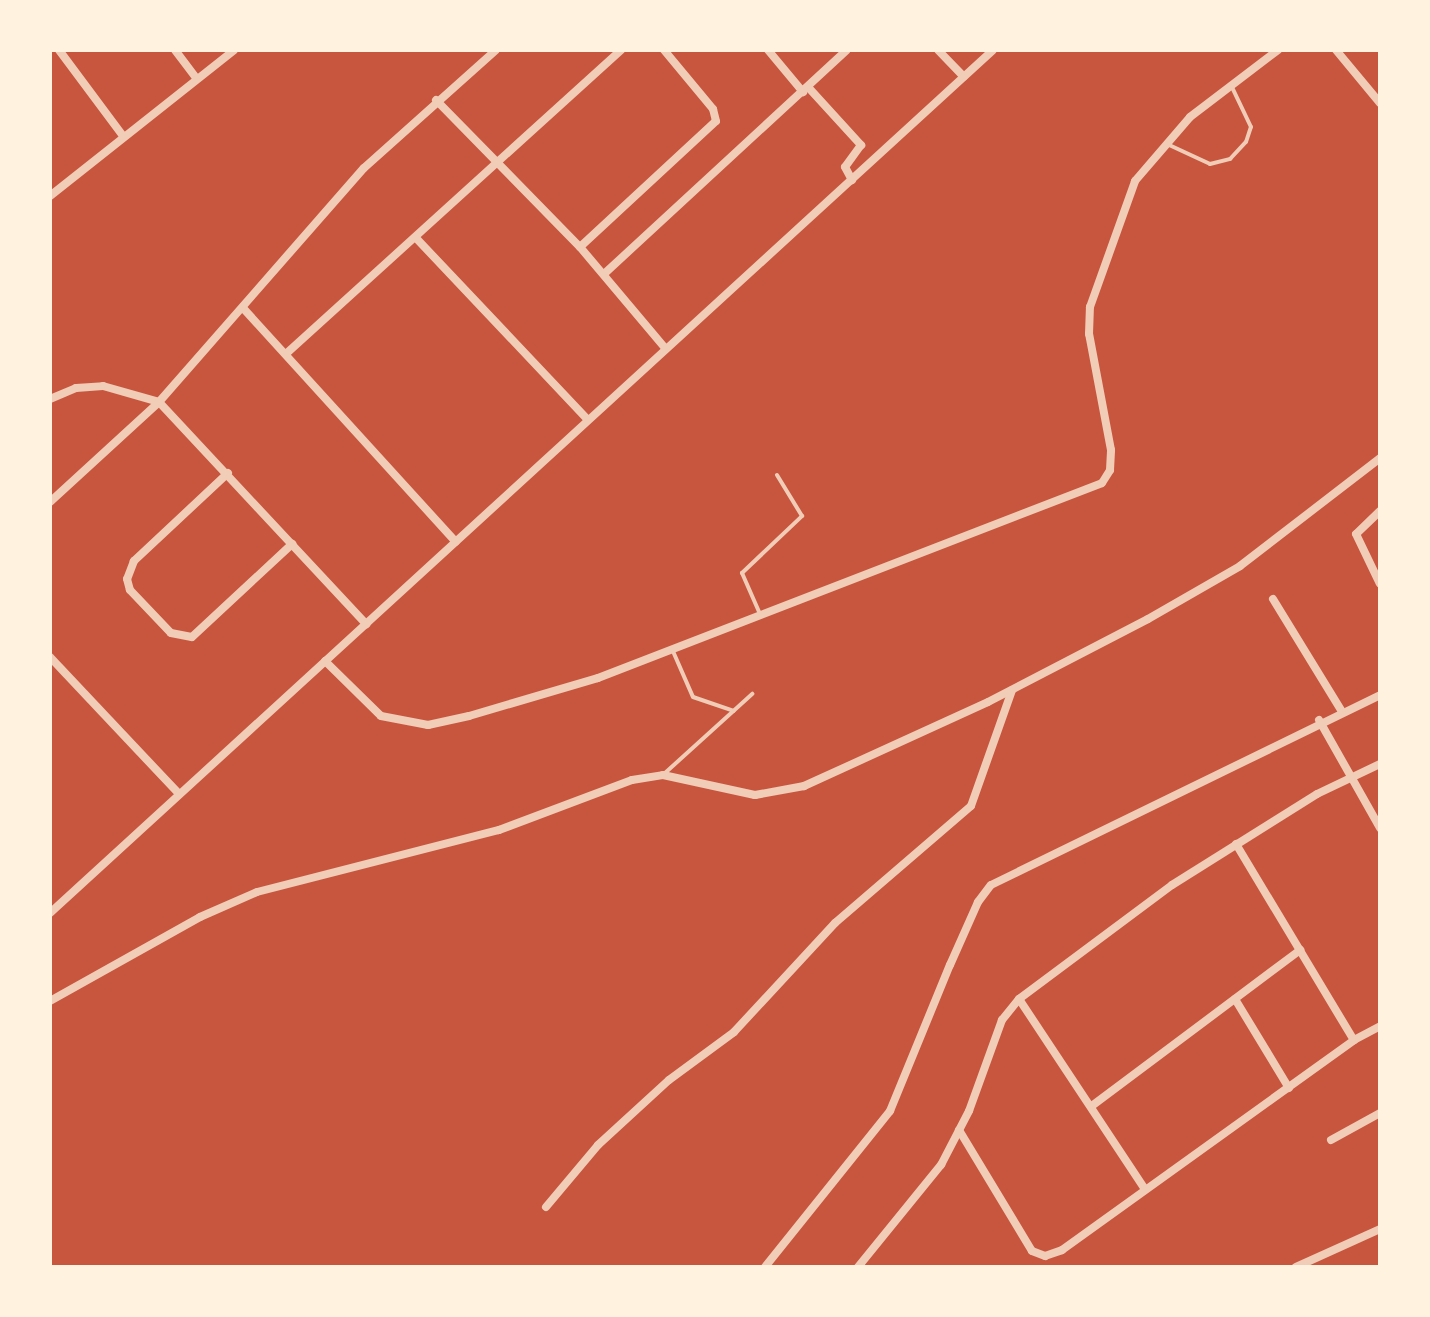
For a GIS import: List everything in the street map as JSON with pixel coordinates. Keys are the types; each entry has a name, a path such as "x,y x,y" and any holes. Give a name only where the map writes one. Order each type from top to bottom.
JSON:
{"street":[{"path":"59,50 123,136"},
{"path":"175,50 196,78"},
{"path":"50,196 234,50"},
{"path":"50,502 159,402 243,308 317,218 436,100 496,50"},
{"path":"288,352 621,50"},
{"path":"580,247 716,121 713,109 664,50"},
{"path":"768,50 861,145 845,167 852,180"},
{"path":"604,274 847,50"},
{"path":"938,50 964,77"},
{"path":"50,913 993,50"},
{"path":"325,661 381,716 428,725 522,702 672,649 1102,483 1110,470 1111,450 1089,334 1090,307 1135,181 1165,143 1231,85 1278,50"},
{"path":"1336,50 1380,103"},
{"path":"436,100 580,247 666,349"},
{"path":"416,238 588,420"},
{"path":"243,308 288,352 456,542"},
{"path":"50,399 76,388 103,386 159,402 366,624"},
{"path":"50,1001 200,917 257,892 499,830 632,780 663,775 730,792 781,792 833,774 1012,689 1240,566 1380,458"},
{"path":"228,473 134,561 127,579 130,590 171,633 192,637 292,544"},
{"path":"1380,511 1356,534 1380,584"},
{"path":"1273,599 1341,710"},
{"path":"52,663 178,793"},
{"path":"546,1207 598,1145 669,1080 734,1032 835,923 971,806 1012,689"},
{"path":"765,1267 890,1111 955,952 991,885 1319,720 1380,695"},
{"path":"1319,720 1380,828"},
{"path":"858,1267 941,1165 959,1130 1002,1020 1019,999 1172,885 1351,776 1380,764"},
{"path":"1236,844 1354,1040"},
{"path":"1093,1105 1300,950"},
{"path":"1019,999 1093,1105 1144,1188"},
{"path":"1235,999 1289,1088"},
{"path":"959,1130 1037,1255 1062,1250 1144,1188 1354,1040 1380,1026"},
{"path":"1331,1140 1380,1113"},
{"path":"1296,1267 1380,1229"}],"lane":[{"path":"1165,143 1210,164 1230,159 1246,142 1251,127 1231,85"},
{"path":"760,614 742,573 802,516 777,475"},
{"path":"672,649 693,697 734,711"},
{"path":"663,775 752,694"}]}
